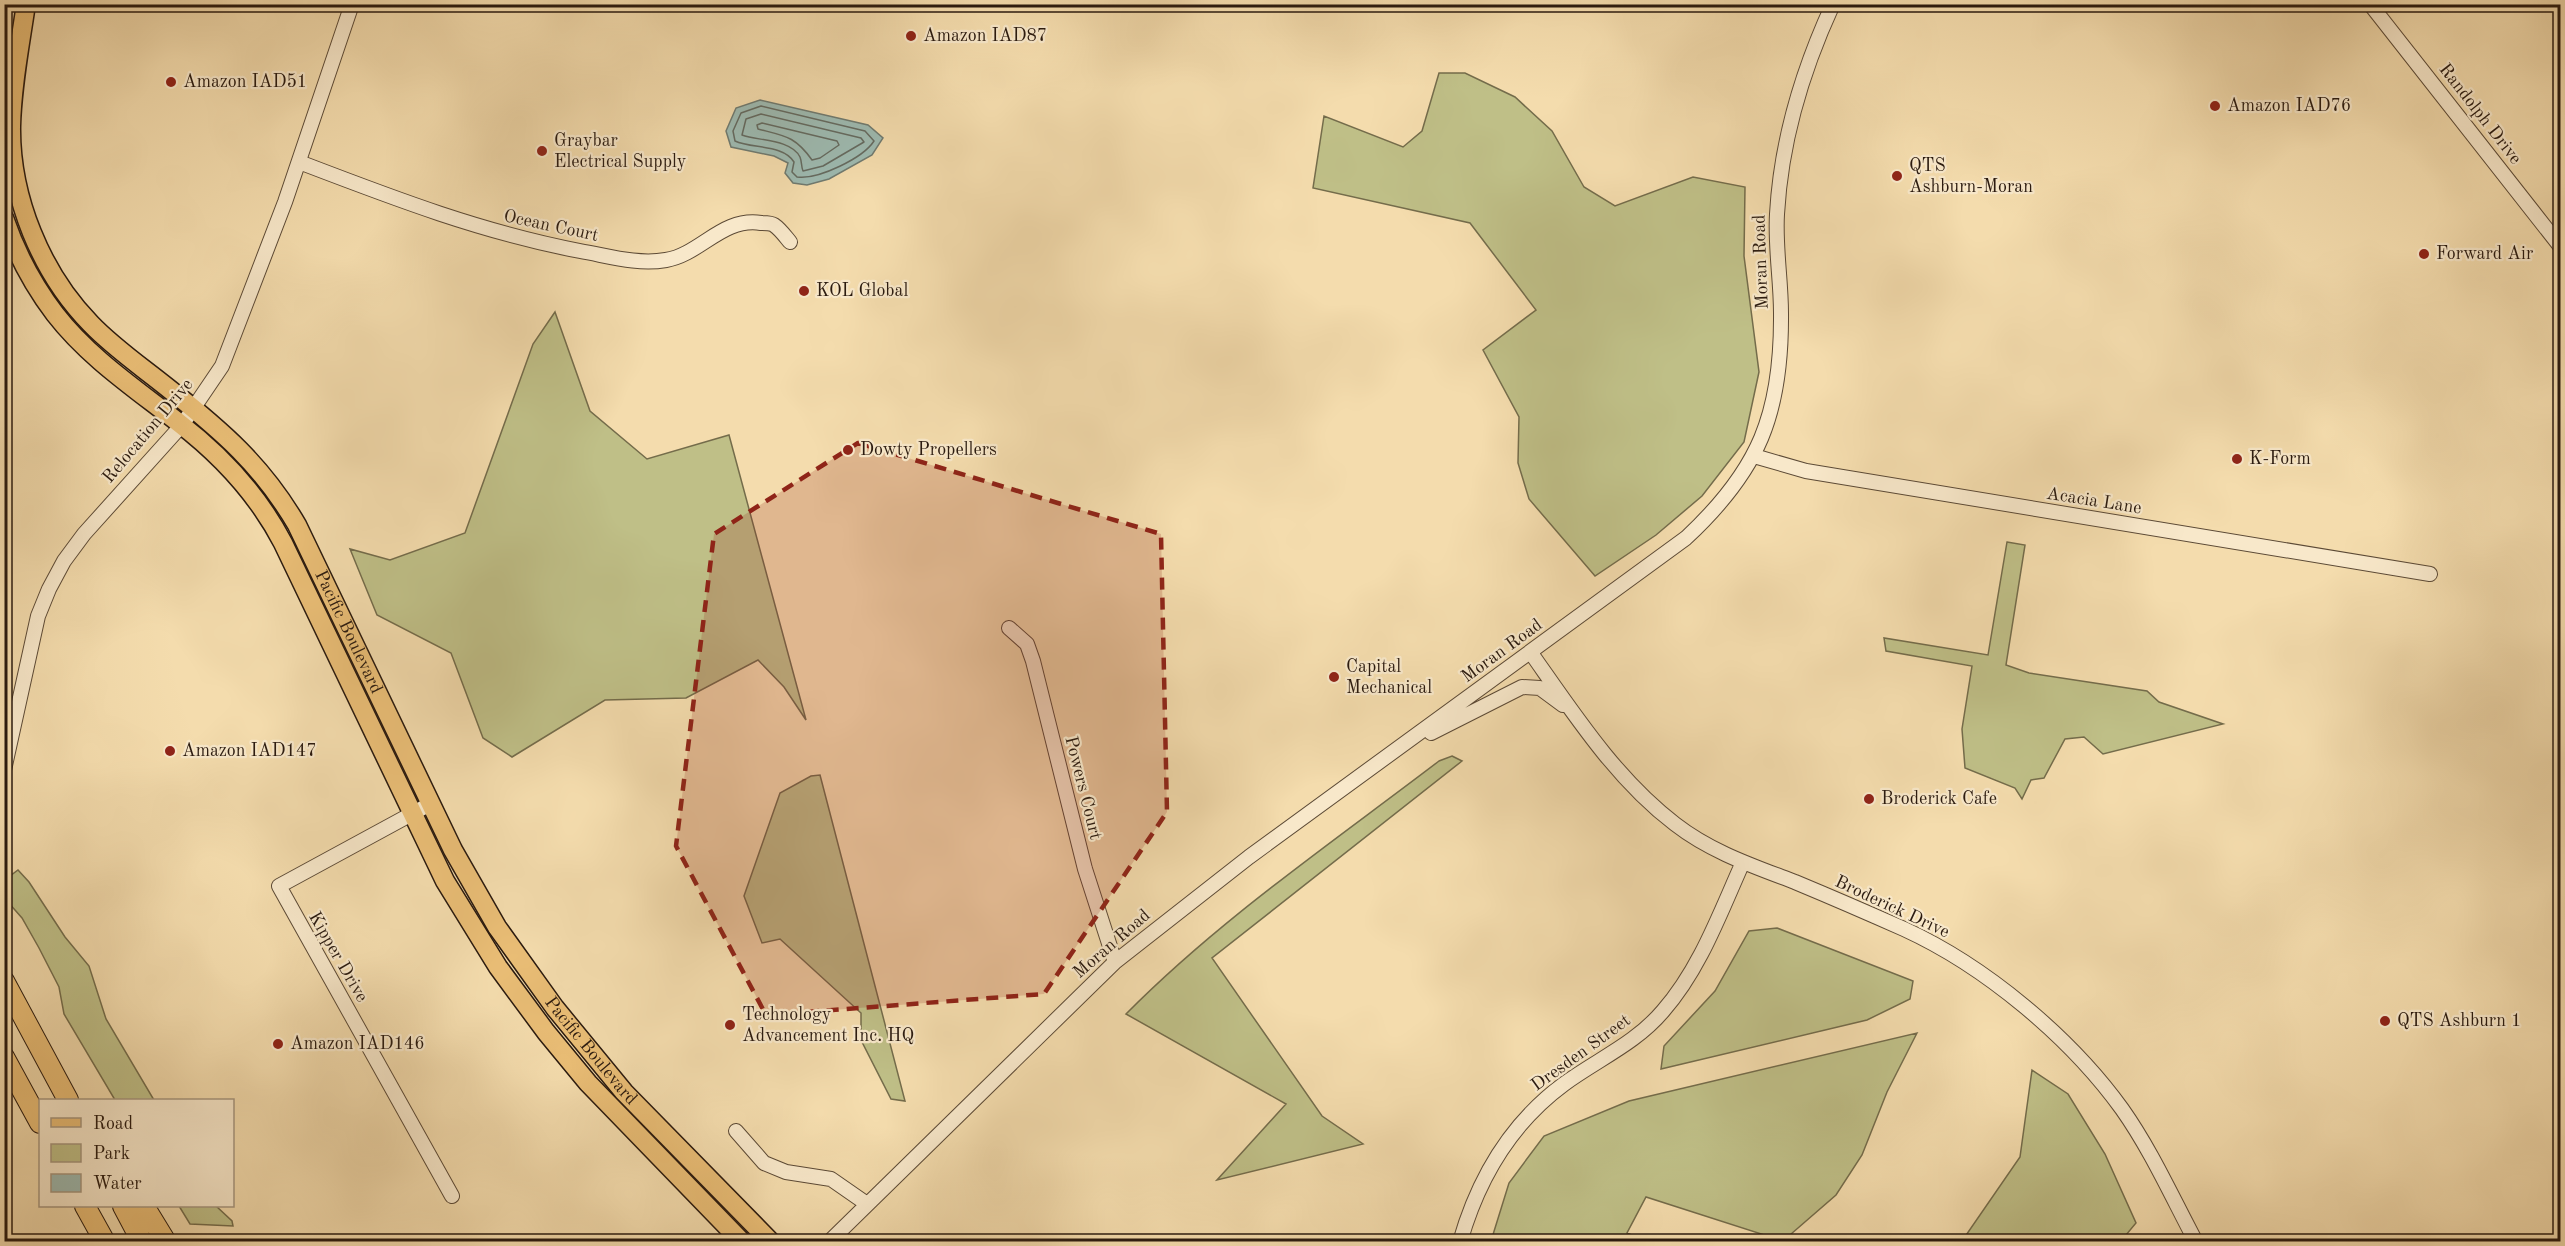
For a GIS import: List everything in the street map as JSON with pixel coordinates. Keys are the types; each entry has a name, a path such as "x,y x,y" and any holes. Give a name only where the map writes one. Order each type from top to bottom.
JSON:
{"highway":[{"path":"4,981 67,1099"},
{"path":"16,1002 78,1099"},
{"path":"4,1057 39,1121"},
{"path":"86,1207 105,1242"},
{"path":"124,1207 142,1242"},
{"path":"145,1207 166,1242"}],"main road":[{"name":"Pacific Boulevard","path":"26,4 13,96 11,128 16,177 36,242 59,284 91,324 194,408 250,458 282,498 453,850 497,927 555,1008 624,1092 771,1242"},
{"name":"Pacific Boulevard","path":"4,218 21,260 56,315 102,362 182,424 243,482 271,521 411,813 445,881 474,928 540,1024 588,1083 742,1242"}],"street":[{"name":"Relocation Drive","path":"4,770 8,743 38,616 49,589 64,561 84,534 182,424 215,378 229,350 299,162 352,4"},
{"name":"Moran Road","path":"829,1242 1115,962 1240,864 1686,538 1735,488 1754,456 1770,414 1780,364 1781,311 1776,247 1780,172 1788,136 1815,45 1833,4"},
{"name":"Randolph Drive","path":"2370,4 2560,246"},
{"name":"Ocean Court","path":"299,162 462,222 523,240 639,262 668,260 690,251 713,234 735,224 755,222 773,224 790,242"},
{"name":"Acacia Lane","path":"1754,456 1806,471 2430,574"},
{"name":"Powers Court","path":"1010,628 1027,644 1033,661 1085,869 1115,962"},
{"name":"Broderick Drive","path":"1531,653 1603,752 1650,804 1703,844 1941,947 1994,983 2039,1019 2101,1083 2122,1109 2159,1168 2196,1242"},
{"path":"1382,760 1517,688 1527,686 1540,688 1573,712"},
{"name":"Kipper Drive","path":"430,804 279,886 452,1196"},
{"name":"Dresden Street","path":"1460,1242 1478,1188 1502,1148 1532,1111 1564,1084 1634,1040 1678,994 1699,958 1743,862"},
{"path":"736,1131 764,1163 786,1172 831,1179 867,1204"}],"highlighted area":[{"path":"858,443 1161,534 1167,812 1044,994 766,1015 676,846 714,534"}],"green space":[{"path":"1439,73 1465,73 1515,97 1552,131 1584,187 1615,206 1693,177 1745,187 1744,256 1759,372 1744,442 1702,496 1656,535 1595,576 1529,499 1518,463 1519,417 1483,350 1536,310 1470,223 1313,188 1324,116 1403,147 1422,131"},
{"path":"555,312 590,411 647,459 729,435 806,720 784,687 758,660 686,698 605,700 512,757 483,738 451,653 377,615 350,549 390,560 465,533 533,344"},
{"path":"2007,542 2025,545 2006,665 2029,673 2147,691 2159,702 2223,724 2103,754 2084,737 2065,739 2044,778 2031,780 2022,799 2015,788 1965,768 1962,729 1972,666 1886,651 1884,638 1988,655"},
{"path":"1452,756 1462,761 1212,958 1322,1116 1363,1144 1217,1180 1286,1104 1126,1014 1162,979 1238,914 1439,761"},
{"path":"820,775 905,1101 891,1099 861,1040 861,1013 780,939 762,943 744,896 780,793 811,776"},
{"path":"18,870 29,882 65,937 89,966 106,1019 153,1099 114,1099 64,1014 59,987 39,948 22,918 7,901 5,885 10,876"},
{"path":"1777,928 1913,981 1910,999 1867,1020 1661,1069 1664,1046 1715,991 1749,931"},
{"path":"1917,1033 1887,1092 1862,1155 1836,1195 1783,1241 1646,1197 1627,1233 1646,1241 1491,1241 1509,1183 1544,1136 1629,1101"},
{"path":"2032,1070 2068,1094 2105,1154 2136,1223 2121,1241 1962,1241 2020,1157"},
{"path":"180,1207 217,1207 232,1221 233,1226 190,1224"}],"water":[{"path":"760,100 868,125 883,138 872,155 829,179 807,185 793,183 785,173 788,163 774,156 731,147 726,131 736,108"}],"place":[{"name":"Amazon IAD87","path":"911,36"},
{"name":"Amazon IAD51","path":"171,82"},
{"name":"Amazon IAD76","path":"2215,106"},
{"name":"Graybar Electrical Supply","path":"542,151"},
{"name":"QTS Ashburn-Moran","path":"1897,176"},
{"name":"Forward Air","path":"2424,254"},
{"name":"KOL Global","path":"804,291"},
{"name":"Dowty Propellers","path":"848,450"},
{"name":"K-Form","path":"2237,459"},
{"name":"Capital Mechanical","path":"1334,677"},
{"name":"Amazon IAD147","path":"170,751"},
{"name":"Broderick Cafe","path":"1869,799"},
{"name":"QTS Ashburn 1","path":"2385,1021"},
{"name":"Technology Advancement Inc. HQ","path":"730,1025"},
{"name":"Amazon IAD146","path":"278,1044"}]}
